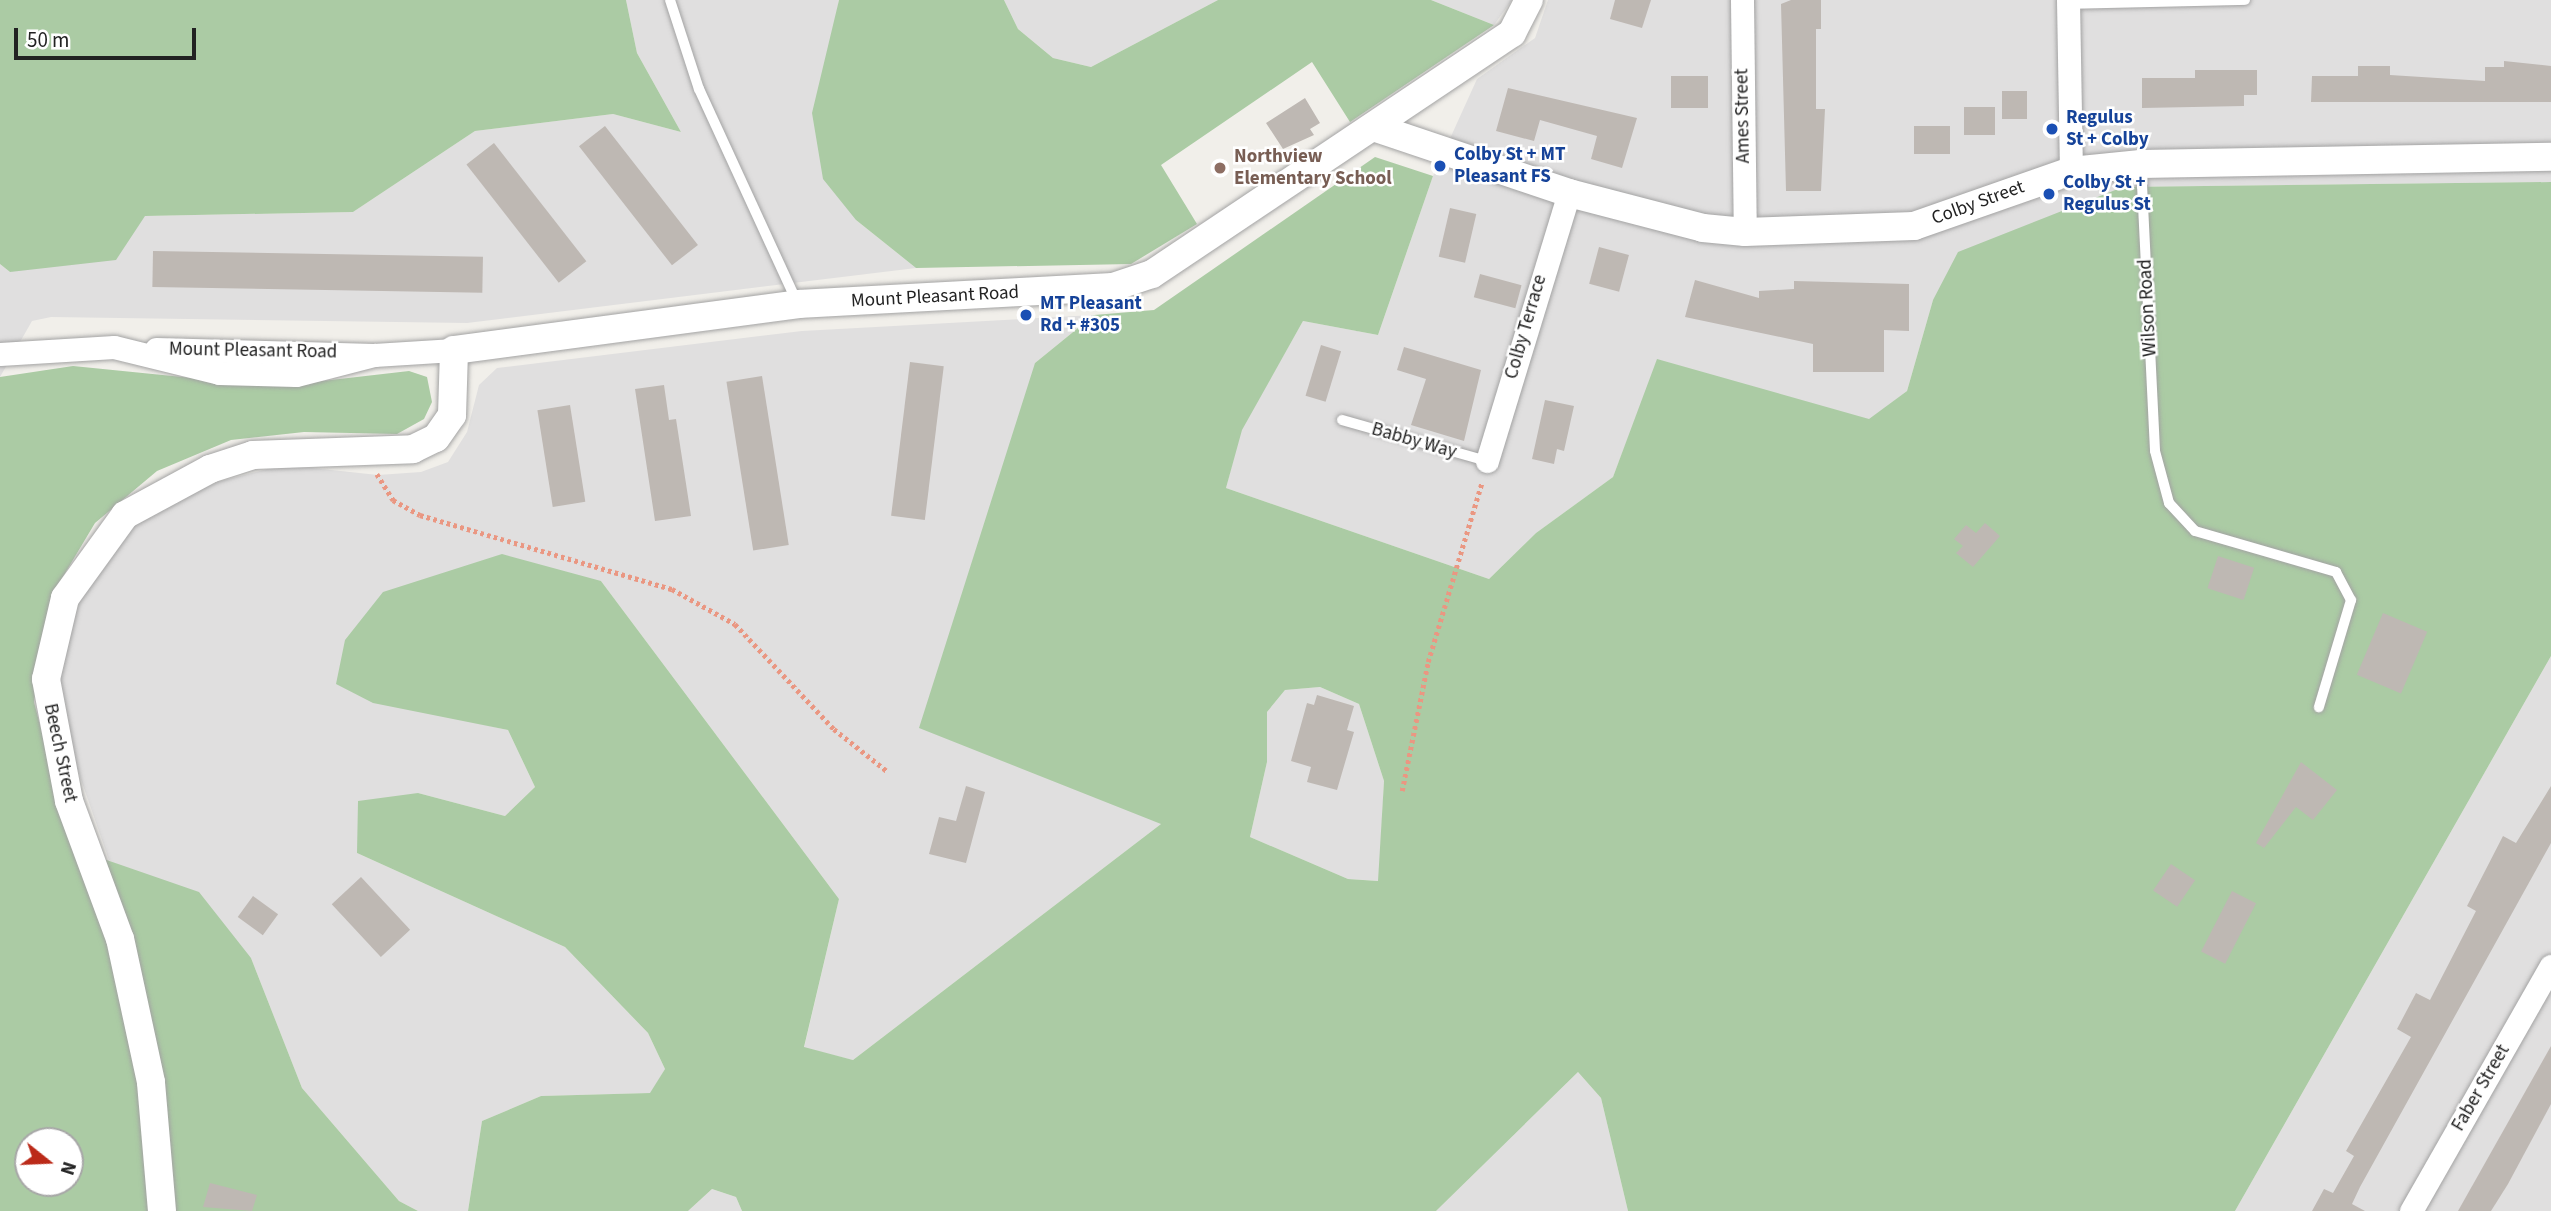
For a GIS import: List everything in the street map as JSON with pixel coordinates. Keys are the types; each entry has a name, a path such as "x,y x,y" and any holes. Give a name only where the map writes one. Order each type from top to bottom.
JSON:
{"street":[{"name":"Mount Pleasant Road","path":"0,354 132,350 374,355 454,350 798,304 1113,287 1152,274 1376,128 1512,33 1529,0"},
{"name":"Ames Street","path":"1742,0 1745,233"},
{"path":"2068,2 2071,171"},
{"name":"Colby Street","path":"1376,128 1569,194 1703,228 1745,233 1914,226 2071,171 2141,164 2551,156"},
{"name":"Colby Terrace","path":"1487,461 1569,194"},
{"name":"Beech Street","path":"162,1211 151,1082 120,939 69,801 51,724 46,680 52,637 65,598 125,515 210,469 253,455 413,449 436,438 452,415 454,350"},
{"name":"Faber Street","path":"2411,1211 2551,966"}],"lane":[{"path":"670,0 699,89 798,304"},
{"path":"2068,2 2245,0"},
{"name":"Wilson Road","path":"2141,164 2155,452 2169,503 2195,531 2336,572 2351,600 2319,707"},
{"name":"Babby Way","path":"1342,420 1487,461"}],"path":[{"path":"363,450 393,500 420,515 671,589 735,624 834,729 887,771"},
{"path":"1402,791 1428,662 1487,461"}],"shaded area":[{"path":"626,0 839,0 832,37 856,220 916,268 467,323 51,317 32,321 0,377 0,264 10,272 144,216 353,212 475,131 613,114 681,132 637,53"},
{"path":"1004,0 1218,0 1091,67 1053,58 1018,29"},
{"path":"1431,0 1512,0 1494,25"},
{"path":"1548,0 2551,0 2551,182 2123,187 1933,300 1907,391 1869,420 1658,360 1613,477 1536,533 1489,579 1226,488 1241,430 1303,321 1378,335 1433,176 1477,79 1535,38"},
{"path":"1094,315 1035,363 1161,824 853,1060 804,1048 839,899 601,581 449,717 508,730 535,787 505,816 418,793 357,853 565,947 648,1033 665,1069 651,1093 541,1096 482,1121 468,1211 418,1211 399,1201 302,1088 251,958 109,860 62,725 57,681 80,598 104,561 145,515 217,482 284,465 378,475 421,472 448,462 467,432 479,385 497,368 802,331"},
{"path":"2551,656 2551,1211 2235,1211"},
{"path":"1320,687 1359,704 1384,781 1379,881 1348,879 1250,837 1267,762 1267,712 1285,690"},
{"path":"1578,1072 1601,1098 1628,1211 1436,1211"},
{"path":"712,1189 736,1197 742,1211 688,1211"}],"green space":[{"path":"0,0 626,0 637,53 681,132 613,114 475,131 353,212 145,216 116,260 10,272 0,264"},
{"path":"839,0 1004,0 1018,29 1053,58 1091,67 1218,0 1431,0 1494,25 1350,122 1312,62 1161,165 1197,224 1131,264 916,268 856,220 823,179 812,113"},
{"path":"1375,157 1433,176 1378,335 1303,321 1242,430 1226,488 1489,579 1536,533 1613,477 1657,359 1869,419 1907,391 1933,300 1958,252 2123,187 2551,182 2551,656 2235,1211 1628,1211 1601,1098 1578,1072 1436,1211 742,1211 736,1197 712,1189 688,1211 468,1211 482,1121 541,1096 650,1093 665,1069 648,1033 565,947 357,853 358,801 418,793 505,816 535,787 508,730 373,703 336,684 345,640 383,592 502,554 601,581 839,899 804,1047 853,1060 1161,824 919,728 1035,363 1094,315 1154,310","holes":["1320,687 1359,704 1384,781 1378,881 1348,879 1250,837 1267,762 1267,712 1285,690"]},
{"path":"73,366 232,382 296,384 409,371 427,377 432,402 424,419 397,434 304,432 231,440 157,471 95,523 58,585 41,640 34,702 72,848 199,892 251,958 302,1088 399,1201 418,1211 0,1211 0,377"}],"building":[{"path":"1615,0 1651,0 1642,28 1610,19"},
{"path":"1791,0 1821,0 1821,29 1816,29 1816,109 1825,109 1821,191 1786,191 1781,4"},
{"path":"2504,61 2551,66 2551,102 2311,102 2312,76 2358,76 2358,66 2390,66 2390,75 2485,81 2485,67 2504,67"},
{"path":"2195,70 2257,70 2257,95 2244,95 2244,106 2142,108 2142,78 2195,78"},
{"path":"1671,76 1708,76 1708,108 1671,108"},
{"path":"1508,88 1637,118 1622,168 1591,159 1597,136 1540,120 1534,141 1496,131"},
{"path":"2002,91 2027,91 2027,119 2002,119"},
{"path":"1305,98 1320,123 1310,129 1314,135 1283,149 1266,123"},
{"path":"1964,107 1995,107 1995,135 1964,135"},
{"path":"605,126 698,245 672,265 579,146"},
{"path":"1914,126 1950,126 1950,154 1914,154"},
{"path":"494,143 586,261 559,283 466,165"},
{"path":"1450,208 1476,214 1465,263 1439,257"},
{"path":"1599,247 1629,255 1619,292 1589,284"},
{"path":"153,251 483,257 482,293 152,287"},
{"path":"1480,274 1522,285 1515,308 1474,297"},
{"path":"1695,280 1759,298 1759,291 1794,289 1794,281 1909,284 1909,331 1884,330 1884,372 1813,372 1813,344 1685,317"},
{"path":"1321,345 1341,351 1326,402 1306,396"},
{"path":"1404,347 1481,370 1464,441 1411,425 1426,379 1397,370"},
{"path":"910,362 944,366 925,520 891,516"},
{"path":"762,376 789,545 753,551 726,382"},
{"path":"664,385 669,420 676,419 691,516 655,521 635,389"},
{"path":"1545,400 1574,406 1564,451 1557,449 1554,464 1532,459"},
{"path":"570,405 585,502 553,507 537,410"},
{"path":"1985,523 2000,536 1973,567 1956,553 1963,546 1954,539 1966,525 1976,533"},
{"path":"2218,556 2254,568 2244,600 2207,588"},
{"path":"2383,613 2427,632 2401,693 2357,675"},
{"path":"1317,695 1354,706 1347,730 1354,732 1337,790 1307,782 1311,767 1291,761 1307,703 1314,705"},
{"path":"2301,762 2337,790 2313,820 2296,807 2264,848 2256,843"},
{"path":"966,786 985,792 966,863 929,854 939,817 956,821"},
{"path":"2551,786 2551,843 2360,1187 2352,1204 2365,1211 2312,1211 2324,1189 2333,1193 2354,1156 2346,1151 2411,1037 2397,1029 2416,993 2430,1000 2476,911 2467,906 2503,836 2516,843"},
{"path":"2171,864 2195,880 2177,907 2153,891"},
{"path":"361,877 410,930 381,957 332,904"},
{"path":"2232,891 2256,903 2225,964 2201,952"},
{"path":"253,896 278,914 263,935 238,917"},
{"path":"2551,1046 2551,1104 2508,1184 2491,1211 2458,1211"},
{"path":"210,1183 257,1195 252,1211 203,1207"}],"place":[{"name":"Regulus St + Colby","path":"2052,129"},
{"name":"Colby St + MT Pleasant FS","path":"1440,166"},
{"name":"Northview Elementary School","path":"1220,168"},
{"name":"Colby St + Regulus St","path":"2049,194"},
{"name":"MT Pleasant Rd + #305","path":"1026,315"}]}
